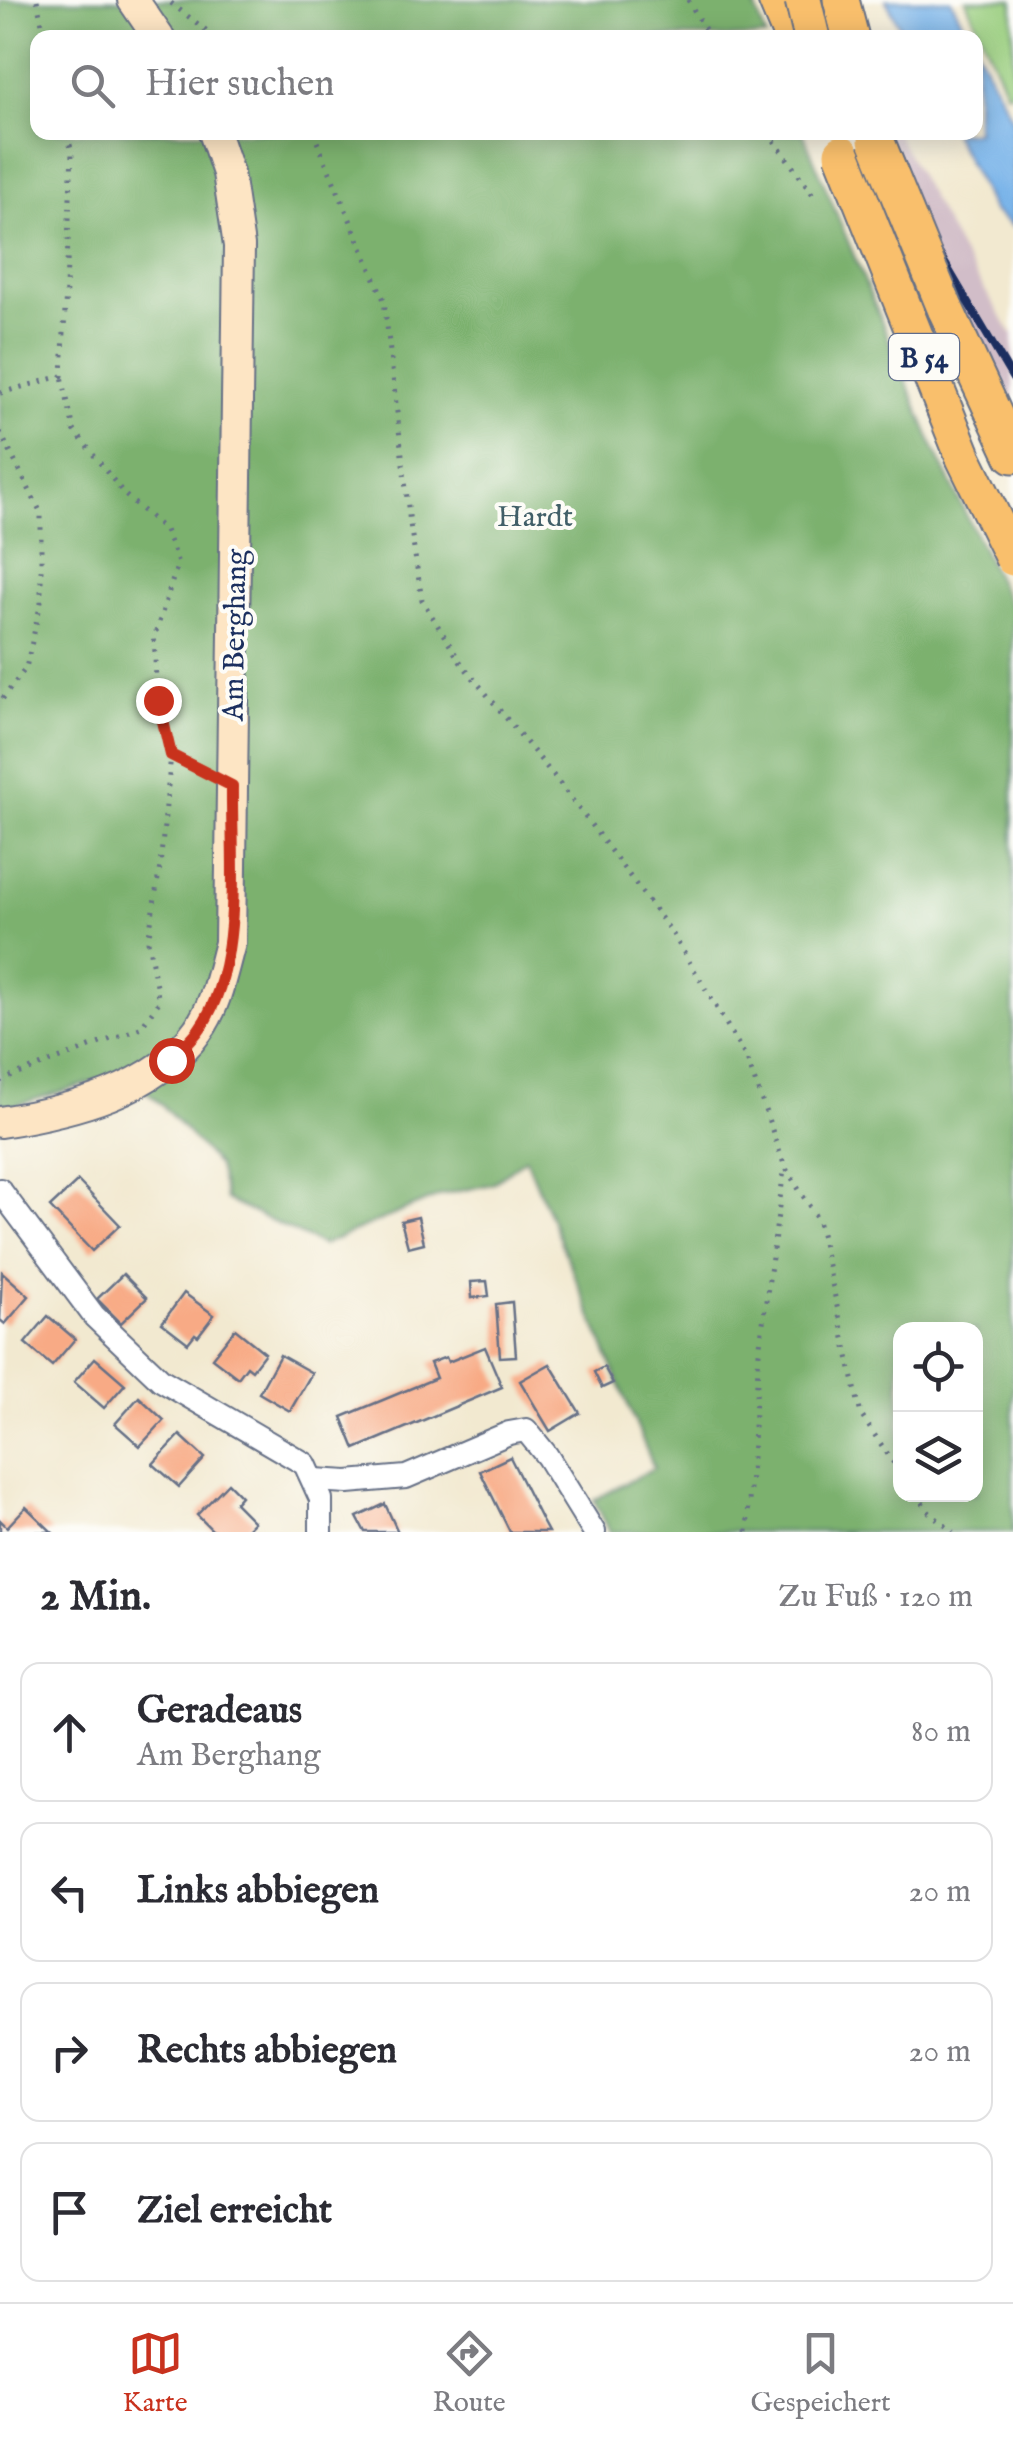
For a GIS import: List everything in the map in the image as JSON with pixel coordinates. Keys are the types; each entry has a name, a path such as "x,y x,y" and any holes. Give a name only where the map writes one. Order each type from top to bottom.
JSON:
{"main road":[{"path":"776,0 789,30"},
{"path":"806,0 811,30"},
{"path":"806,0 823,30"},
{"path":"842,0 849,30"},
{"name":"B 54","path":"837,140 964,458 1013,558"},
{"name":"B 54","path":"877,140 945,308 1013,455"}],"street":[{"path":"132,0 153,30"},
{"name":"Am Berghang","path":"0,1122 70,1108 139,1081 171,1060 200,1029 216,993 230,943 239,246 228,173 217,140"},
{"path":"0,1190 94,1316 162,1380 305,1464 321,1499 321,1532"},
{"path":"314,1480 348,1482 406,1477 509,1433 526,1430 547,1456 594,1532"}],"path":[{"path":"37,0 43,30"},
{"path":"165,0 205,30"},
{"path":"688,0 705,30"},
{"path":"0,1081 140,1028 159,1002 148,941 171,755 158,700 154,638 178,563 165,530 125,495 74,430 62,376 72,152 69,140"},
{"path":"316,140 384,300 422,600 460,663 558,781 671,931 748,1059 785,1167 818,1220 860,1415 893,1462"},
{"path":"774,140 814,196"},
{"path":"0,393 62,376"},
{"path":"0,432 41,513 41,602 26,668 0,702"},
{"path":"171,755 232,786"},
{"path":"746,1532 758,1352 785,1167"},
{"path":"922,1502 954,1532"}],"shaded area":[{"path":"861,140 900,140 961,252 1013,335 1013,401 936,276"}],"green space":[{"name":"Hardt","path":"0,0 753,0 764,30 30,30 30,140 806,140 935,450 1013,612 1013,1532 610,1532 594,1500 654,1468 526,1158 492,1184 441,1195 322,1245 226,1200 218,1166 160,1103 124,1073 0,1110"},
{"path":"966,0 1013,0 1013,91 1007,93 983,39 983,30 979,30"}],"water":[{"path":"886,0 951,0 966,30 901,30"},
{"path":"983,62 1013,121 1013,227 993,211 957,140 983,140"}],"building":[{"path":"78,1181 120,1225 92,1251 50,1207"},
{"path":"418,1217 424,1243 408,1247 401,1221"},
{"path":"2,1272 29,1296 5,1324 0,1320"},
{"path":"123,1274 147,1298 121,1323 97,1299"},
{"path":"487,1281 489,1296 472,1298 471,1282"},
{"path":"184,1293 214,1315 188,1343 162,1323"},
{"path":"512,1302 516,1356 500,1357 496,1304"},
{"path":"48,1316 75,1339 52,1366 25,1343"},
{"path":"235,1329 265,1353 252,1370 247,1366 238,1378 212,1358"},
{"path":"485,1347 502,1387 355,1449 342,1417 436,1378 430,1363 446,1357 448,1362"},
{"path":"280,1355 312,1373 290,1411 259,1393"},
{"path":"95,1358 125,1384 104,1408 74,1382"},
{"path":"550,1364 580,1413 550,1431 520,1381"},
{"path":"604,1367 613,1383 602,1388 594,1372"},
{"path":"139,1397 164,1420 140,1446 115,1424"},
{"path":"180,1435 205,1458 179,1487 153,1464"},
{"path":"510,1457 548,1532 510,1532 480,1471"},
{"path":"228,1483 241,1496 235,1503 254,1522 244,1532 214,1532 197,1515"},
{"path":"385,1504 398,1532 365,1532 357,1517"},
{"path":"26,1507 52,1532 0,1532 0,1520 7,1527"}],"railway":[{"path":"796,0 813,30"},
{"path":"873,140 1013,379"}],"route":[{"path":"158,700 171,755 232,786 230,943 216,993 200,1029 171,1060"}]}
